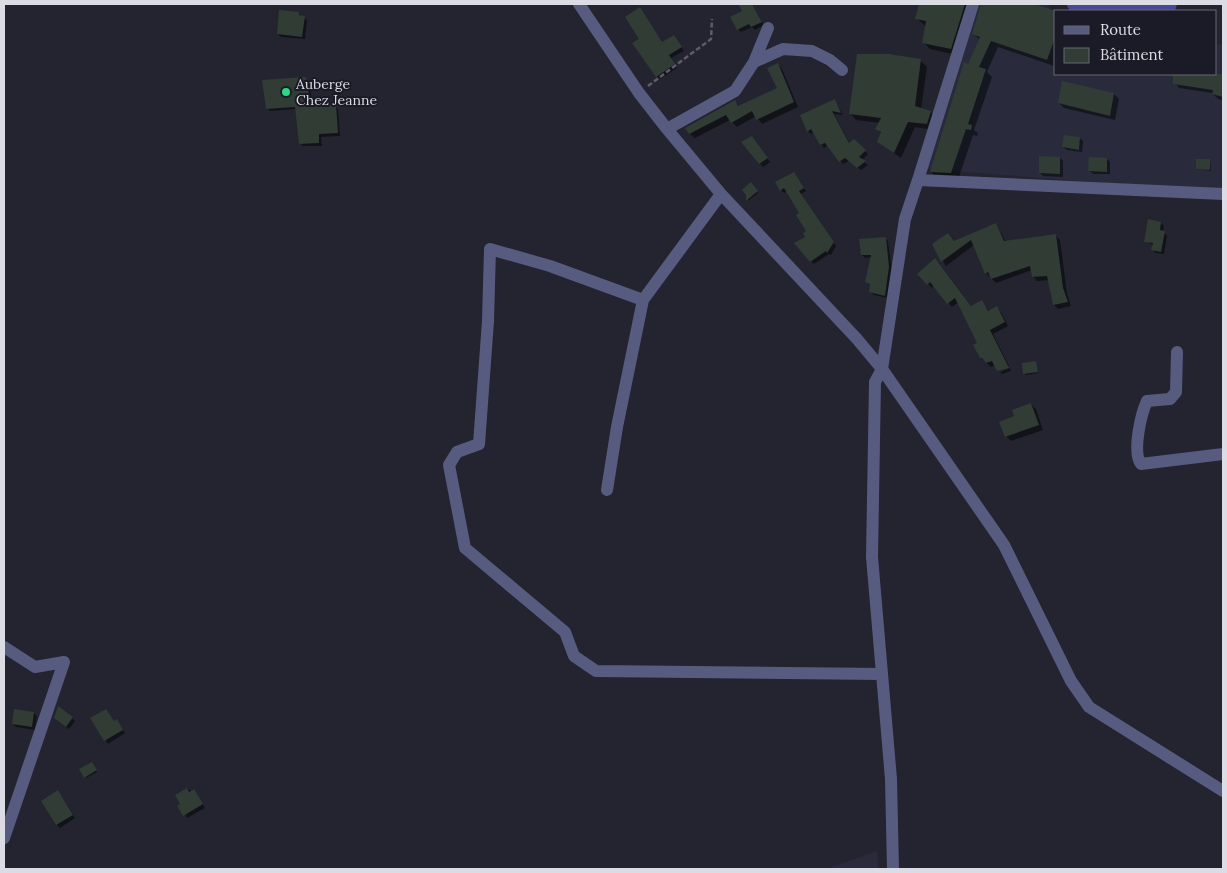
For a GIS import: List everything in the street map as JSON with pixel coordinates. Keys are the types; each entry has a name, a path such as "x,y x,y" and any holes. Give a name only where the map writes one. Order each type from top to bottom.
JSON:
{"street":[{"path":"578,4 639,93 667,129 722,194 857,339 882,369 1004,545 1071,681 1089,707 1223,791"},
{"path":"893,869 891,780 872,557 875,382 882,369 905,219 973,4"},
{"path":"667,129 735,91 754,62 768,28"},
{"path":"754,62 783,49 812,52 830,60 842,70"},
{"path":"918,180 1223,194"},
{"path":"607,490 617,427 643,300 722,194"},
{"path":"643,300 550,266 490,249 488,321 479,444 457,452 449,465 465,548 565,632 574,656 596,671 882,674"},
{"path":"1177,352 1176,392 1170,399 1147,401 1143,409 1137,444 1138,460 1141,464 1223,454"},
{"path":"4,647 35,667 64,662 4,838"}],"path":[{"path":"639,93 711,40 712,19"}],"shaded area":[{"path":"975,4 1048,4 1054,18 1054,75 1217,75 1217,44 1223,45 1223,192 926,169"},
{"path":"1066,4 1177,4 1175,10 1069,10"},
{"path":"877,851 878,869 826,869"}],"building":[{"path":"738,4 752,4 762,22 751,27 749,24 737,30 730,17 742,11"},
{"path":"919,4 965,4 951,49 922,43 926,21 915,19"},
{"path":"981,4 1034,4 1054,10 1054,41 1047,60 991,41 979,67 986,69 968,124 972,125 971,130 966,129 951,173 930,172 964,62 968,64 980,37 972,34"},
{"path":"640,7 662,42 674,35 682,47 669,55 675,64 656,77 632,43 639,39 625,17"},
{"path":"279,10 299,12 299,15 305,16 302,37 277,34"},
{"path":"857,54 889,54 921,59 915,106 931,111 927,124 908,122 894,153 877,142 881,132 875,129 881,118 849,114"},
{"path":"778,63 794,102 756,120 752,111 731,123 726,115 689,134 685,128 735,100 738,106 777,88 767,68"},
{"path":"1223,74 1223,97 1212,94 1213,90 1173,84 1172,75"},
{"path":"306,77 311,106 336,104 338,133 319,134 319,143 299,144 295,107 266,109 262,80"},
{"path":"1062,81 1114,93 1110,116 1058,103"},
{"path":"835,99 841,113 832,111 849,143 854,139 866,150 859,157 866,161 857,168 845,158 839,162 825,143 820,145 811,129 807,132 800,115"},
{"path":"1064,135 1080,137 1079,150 1062,147"},
{"path":"752,136 768,158 759,164 741,142"},
{"path":"1039,156 1060,157 1060,174 1039,173"},
{"path":"1089,157 1107,158 1107,172 1088,171"},
{"path":"1196,159 1210,159 1210,170 1196,169"},
{"path":"794,172 804,188 799,191 834,242 827,253 826,251 810,262 794,243 805,237 803,233 806,231 796,215 799,213 784,188 780,191 775,182"},
{"path":"751,182 758,191 746,201 746,195 742,190"},
{"path":"1148,219 1161,222 1160,230 1165,231 1161,252 1151,250 1153,243 1144,242"},
{"path":"996,223 1004,241 1056,234 1063,288 1068,302 1053,305 1047,276 1032,277 1030,266 991,279 988,272 985,274 971,240 941,262 932,244 948,233 954,241"},
{"path":"886,237 889,267 885,296 869,292 870,284 865,282 871,255 861,255 859,239"},
{"path":"935,258 971,306 982,300 988,311 997,306 1005,322 990,330 1009,368 997,371 992,361 986,363 980,358 973,345 977,343 955,298 947,304 930,282 927,285 917,274"},
{"path":"1036,361 1038,372 1023,374 1022,363"},
{"path":"1031,403 1039,425 1005,437 999,422 1014,416 1012,410"},
{"path":"58,706 73,717 66,727 54,718"},
{"path":"14,709 34,712 32,727 12,724"},
{"path":"106,709 114,721 117,719 123,730 104,741 90,718"},
{"path":"92,762 97,770 84,778 79,769"},
{"path":"187,788 189,792 194,789 203,804 183,816 177,806 180,804 175,795"},
{"path":"58,790 73,815 56,825 41,801"}],"place":[{"name":"Auberge Chez Jeanne","path":"286,92"}]}
